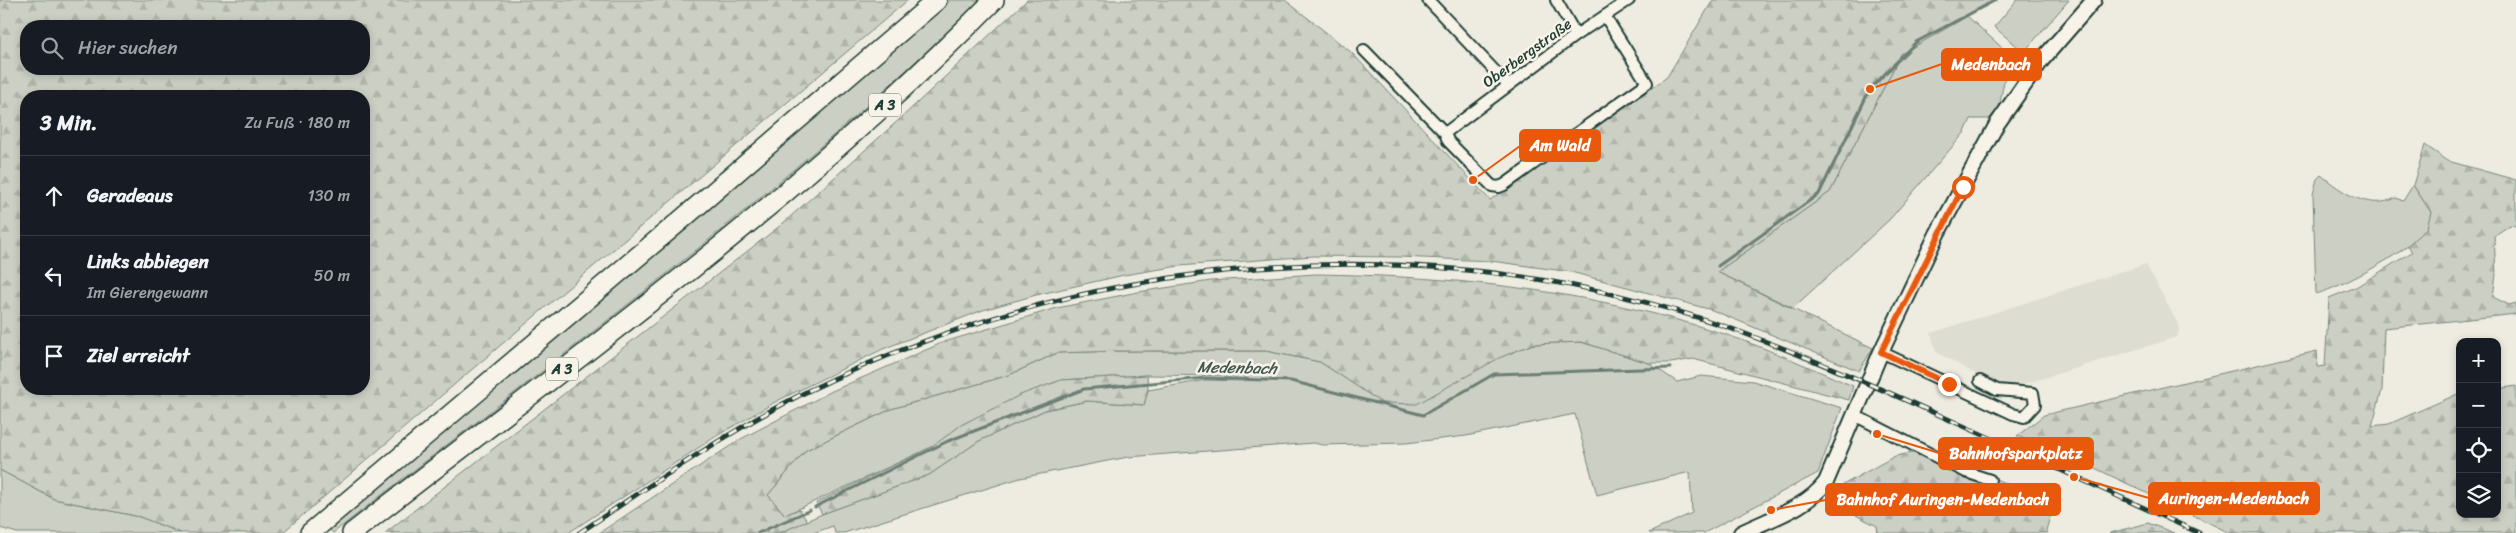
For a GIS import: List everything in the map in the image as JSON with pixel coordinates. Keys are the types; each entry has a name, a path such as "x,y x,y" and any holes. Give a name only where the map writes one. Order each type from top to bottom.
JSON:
{"highway":[{"name":"A 3","path":"310,533 696,208 937,0"},
{"name":"A 3","path":"352,533 727,241 851,136 994,0"}],"main road":[{"path":"1741,533 1801,504 1820,490 1839,456 1881,352 1937,234 1997,124 2041,61 2094,0"}],"street":[{"path":"1428,0 1508,85"},
{"path":"1556,0 1576,35"},
{"name":"Oberbergstraße","path":"1445,133 1576,35 1628,0"},
{"path":"1364,50 1445,133 1448,141 1492,186 1498,187 1504,185 1647,83 1605,16"},
{"path":"1881,352 2013,414 2024,416 2035,405 2031,389 1997,390 1980,380"},
{"path":"1854,415 1966,472 1990,480"}],"shaded area":[{"path":"2146,264 2180,328 2177,337 2011,388 1997,386 1936,352 1931,333"}],"green space":[{"path":"0,0 908,0 282,533 181,533 140,517 54,499 0,470"},
{"path":"950,0 980,0 826,142 664,276 333,533 328,528 746,173 902,44"},
{"path":"1027,0 1285,0 1351,52 1490,200 1667,77 1713,0 1996,0 1901,54 1830,192 1717,272 1873,348 1859,371 1712,310 1571,272 1491,261 1399,257 1313,256 1179,266 1124,275 1036,295 983,310 883,349 777,401 715,437 568,533 385,533 781,225 901,118"},
{"path":"2017,0 2069,0 2024,52 1994,27"},
{"path":"1967,16 2009,54 1999,108 1989,119 1971,119 1965,132 1890,219 1793,308 1717,272 1830,192 1901,54"},
{"path":"2425,145 2448,161 2516,180 2516,226 2510,225 2494,236 2496,274 2493,297 2509,305 2516,303 2516,314 2384,328 2382,390 2372,426 2389,424 2456,395 2456,518 2501,518 2501,388 2516,386 2516,533 2230,533 2076,459 2017,436 2044,415 2317,351 2318,367 2325,366 2329,298 2356,287 2412,252 2408,245 2427,228 2431,212 2413,185"},
{"path":"2321,175 2338,188 2356,198 2375,202 2396,198 2403,201 2413,185 2431,212 2427,227 2420,236 2393,256 2359,276 2316,294 2313,194 2317,179"},
{"path":"1316,274 1365,275 1464,282 1561,294 1609,303 1743,340 1853,386 1849,400 1693,359 1671,363 1649,363 1581,342 1533,344 1499,358 1417,404 1382,403 1320,362 1266,351 1057,353 1009,375 891,409 806,450 768,495 785,515 799,509 807,521 779,533 599,533 739,440 832,391 944,342 1057,308 1138,292 1211,281"},
{"path":"1581,342 1649,363 1677,382 1701,376 1753,381 1842,408 1818,473 1704,533 1649,533 1692,513 1690,472 1597,495 1575,414 1466,436 1406,443 1322,445 1314,443 1128,457 1020,478 844,533 835,533 833,526 813,533 779,533 822,514 929,475 979,441 1045,410 1087,401 1144,405 1148,390 1206,380 1245,381 1245,376 1147,375 1061,380 961,425 934,446 785,515 768,495 806,450 891,409 1009,375 1057,353 1266,351 1320,362 1382,402 1533,344"},
{"path":"1147,375 1148,390 1144,405 1087,401 1045,410 979,441 929,475 822,514 816,503 933,446 961,425 1020,395 1061,380"},
{"path":"1930,450 2041,499 2058,492 2046,530 2048,533 1878,533 1877,526 1848,511 1832,491 1895,456"},
{"path":"0,470 54,499 140,517 181,533 17,533 0,528"},
{"path":"2148,523 2174,533 2110,533"}],"waterway":[{"name":"Medenbach","path":"1718,266 1819,194 1870,89 1916,42 1996,0"},
{"name":"Medenbach","path":"815,507 948,441 1084,389 1206,378 1291,381 1423,415 1494,374 1670,368"},
{"name":"Medenbach","path":"758,533 810,510"}],"railway":[{"path":"579,533 692,458 749,423 808,391 916,344 1028,308 1142,283 1258,268 1375,265 1491,273 1607,293 1721,325 1800,355 1878,388 2199,533"}],"place":[{"name":"Medenbach","path":"1870,89"},
{"name":"Am Wald","path":"1473,180"},
{"name":"Bahnhofsparkplatz","path":"1877,434"},
{"name":"Auringen-Medenbach","path":"2074,477"},
{"name":"Bahnhof Auringen-Medenbach","path":"1771,510"}],"route":[{"path":"1949,384 1881,352 1937,234 1963,187"}]}
